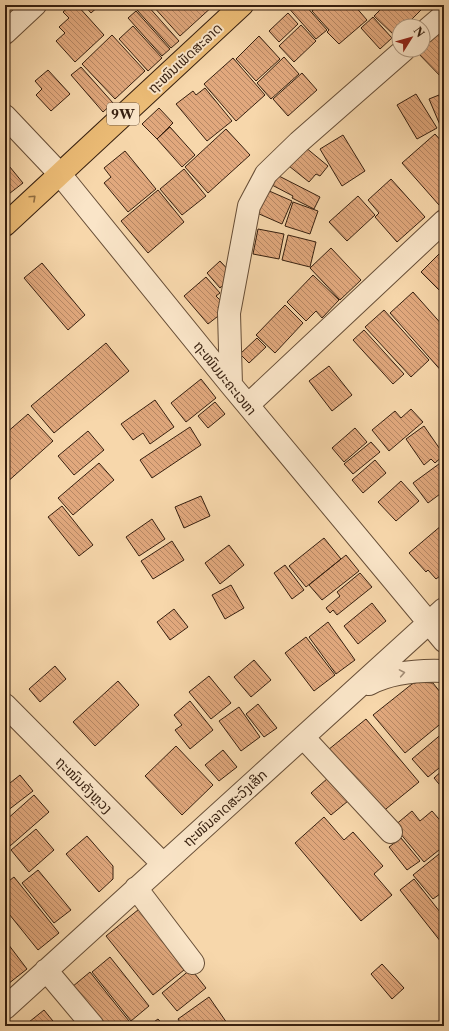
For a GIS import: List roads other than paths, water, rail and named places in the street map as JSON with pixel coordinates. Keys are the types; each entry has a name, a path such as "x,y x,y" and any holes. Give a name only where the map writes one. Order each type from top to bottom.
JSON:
{"main road":[{"name":"ຖະໜົນເພັດສະລາດ","path":"5,225 59,173 242,5"}],"street":[{"path":"5,33 35,5"},
{"path":"431,26 444,15"},
{"path":"231,385 229,313 249,206 252,199 266,174 298,142 395,58"},
{"name":"ຖະໜົນມະຄະເວຫາ","path":"5,116 59,173 248,405 436,616 444,641"},
{"path":"248,405 440,232"},
{"name":"ຖະໜົນລາດສະວົງເສິກ","path":"5,1008 436,616"},
{"path":"354,692 376,680 395,674 412,671 444,671"},
{"name":"ຖະໜົນຄັງຫຼວງ","path":"5,705 163,864"},
{"path":"303,737 391,832"},
{"path":"136,888 193,963"},
{"path":"46,970 93,1026"}]}
